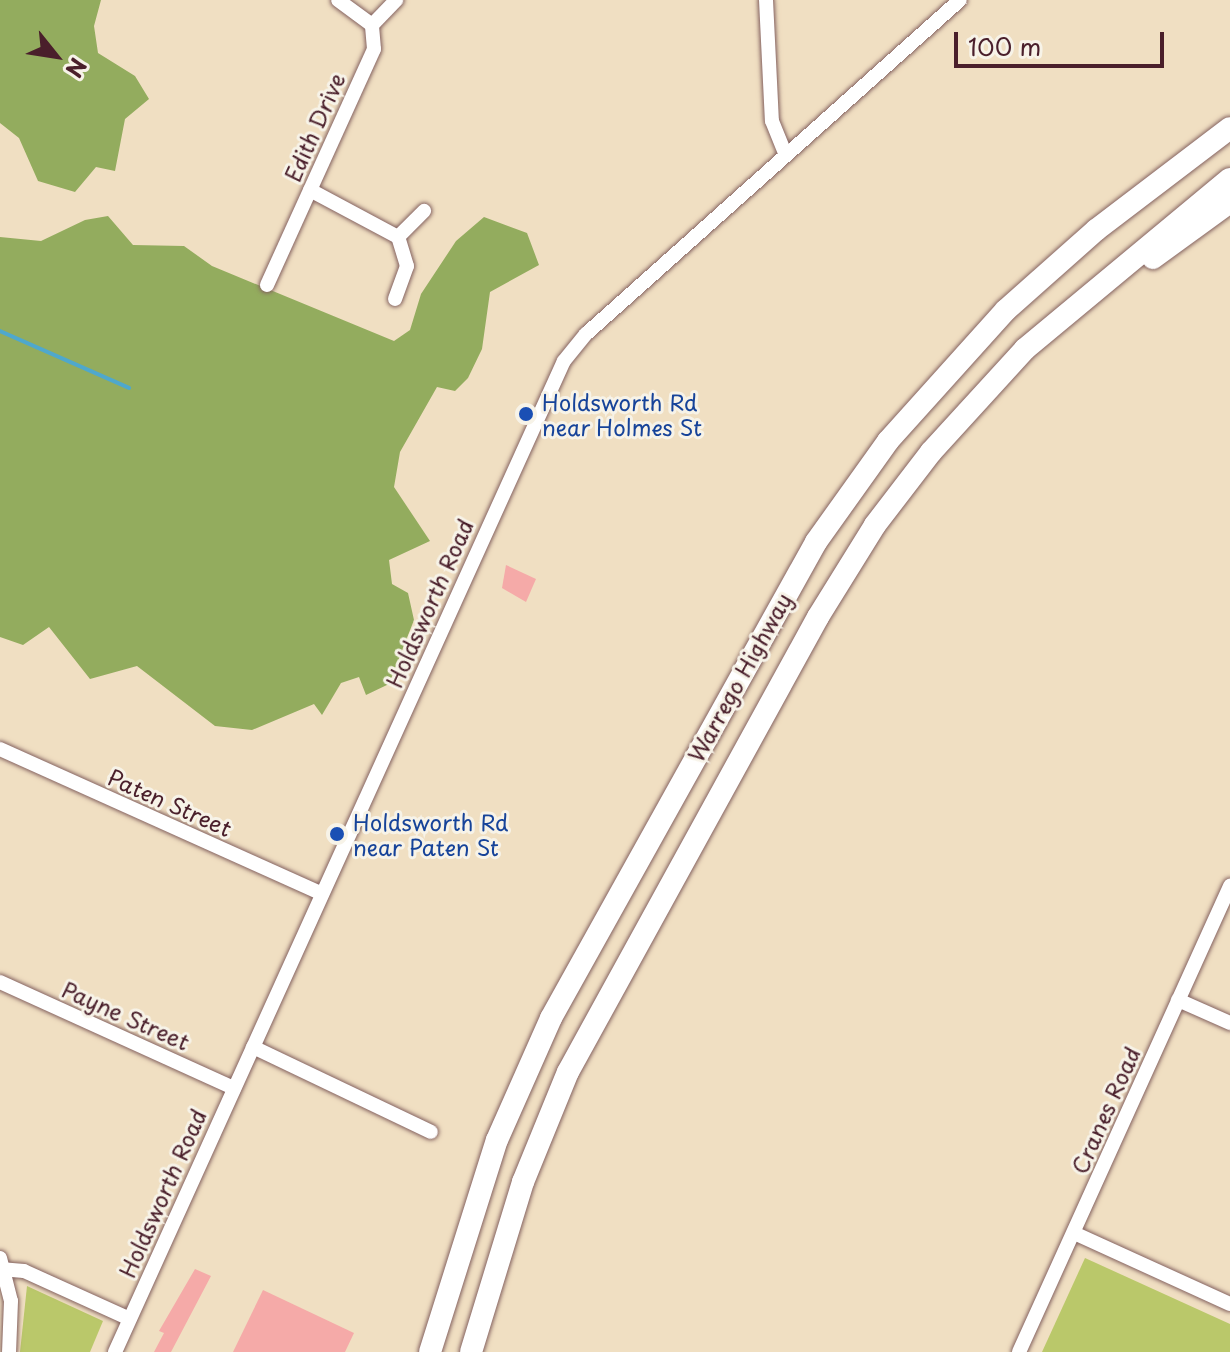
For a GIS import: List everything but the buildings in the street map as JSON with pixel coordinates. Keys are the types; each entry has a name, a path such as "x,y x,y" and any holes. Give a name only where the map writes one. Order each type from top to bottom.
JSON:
{"highway":[{"name":"Warrego Highway","path":"430,1352 488,1163 551,1018 824,530 913,411 1006,310 1096,230 1230,128"},
{"name":"Warrego Highway","path":"471,1352 523,1182 568,1072 818,617 875,525 931,452 1025,349 1096,285 1230,179"},
{"path":"1096,285 1122,281 1230,202"}],"street":[{"path":"338,0 372,25 396,0"},
{"path":"766,0 772,121 785,154"},
{"name":"Holdsworth Road","path":"115,1352 564,361 586,334 960,0"},
{"name":"Edith Drive","path":"267,285 374,49 372,25"},
{"path":"310,190 398,237 407,266 395,299"},
{"path":"398,237 424,211"},
{"name":"Paten Street","path":"0,749 322,894"},
{"name":"Cranes Road","path":"1019,1352 1230,886"},
{"name":"Payne Street","path":"0,982 234,1088"},
{"path":"1178,1000 1230,1023"},
{"path":"253,1047 431,1132"},
{"path":"1074,1233 1230,1304"},
{"path":"1,1265 24,1271 130,1319"},
{"path":"1,1265 11,1301 9,1352"}],"green space":[{"path":"0,0 101,0 94,26 98,53 135,76 149,99 125,119 115,171 96,167 75,192 38,181 19,138 0,123"},
{"path":"108,216 133,245 184,246 212,266 394,341 410,330 421,294 456,241 484,217 527,233 539,265 490,292 482,349 468,378 455,391 437,387 400,452 394,487 430,541 389,560 392,584 408,593 414,620 389,684 366,695 359,677 341,683 322,715 314,704 252,730 215,726 137,666 90,679 49,627 23,645 0,637 0,237 41,241 85,220"},
{"path":"1085,1258 1230,1324 1230,1352 1042,1352"},
{"path":"27,1286 103,1321 90,1352 20,1352"}],"waterway":[{"path":"0,331 129,388"}],"place":[{"name":"Holdsworth Rd near Holmes St","path":"526,414"},
{"name":"Holdsworth Rd near Paten St","path":"337,834"}]}
